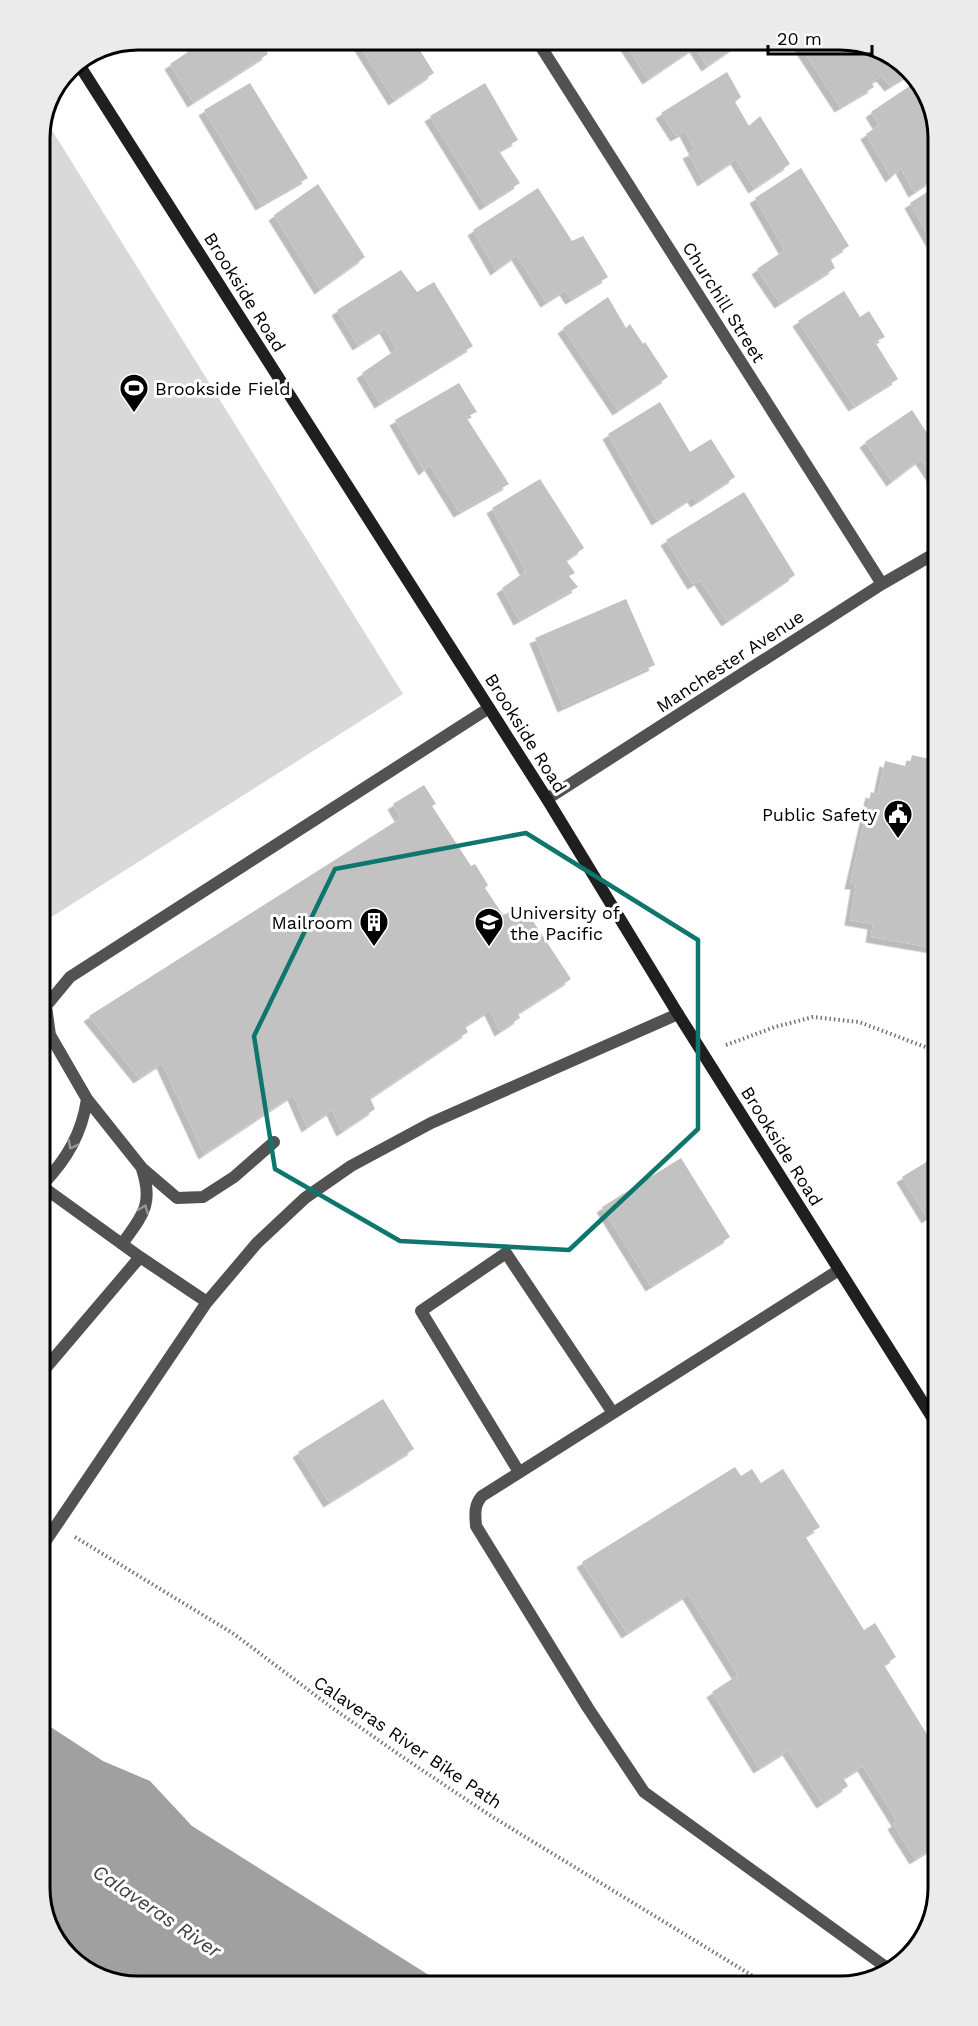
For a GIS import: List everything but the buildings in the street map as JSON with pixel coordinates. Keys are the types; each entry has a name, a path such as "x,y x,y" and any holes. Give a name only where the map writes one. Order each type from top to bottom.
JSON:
{"street":[{"name":"Churchill Street","path":"543,50 882,585"},
{"name":"Brookside Road","path":"82,69 547,799 678,1014 928,1411"},
{"name":"Manchester Avenue","path":"547,799 928,557"},
{"path":"50,1001 69,977 489,708"},
{"path":"50,1535 207,1302 265,1236 305,1198 351,1166 431,1123 678,1014"},
{"path":"50,1035 87,1099 142,1168 177,1198 203,1197 234,1178 274,1142"},
{"path":"50,1178 74,1144 84,1120 87,1099"},
{"path":"122,1244 142,1216 147,1202 146,1182 142,1168"},
{"path":"50,1191 140,1257 207,1302"},
{"path":"519,1472 421,1311 506,1252 613,1413"},
{"path":"50,1363 140,1257"},
{"path":"839,1270 482,1496 477,1503 475,1516 477,1526 588,1708 644,1792 884,1966"}],"path":[{"path":"703,1053 776,1027 813,1017 859,1022 928,1048"},
{"name":"Calaveras River Bike Path","path":"56,1525 234,1634 376,1739 491,1816 753,1976"}],"highlighted area":[{"path":"526,833 698,940 698,1129 569,1250 400,1241 275,1169 254,1036 335,869"}],"shaded area":[{"name":"Brookside Field","path":"50,128 403,694 50,918"}],"water":[{"name":"Calaveras River","path":"50,1727 103,1761 150,1781 192,1826 430,1976 132,1976 109,1972 89,1962 75,1951 61,1933 51,1906"}],"place":[{"name":"Brookside Field","path":"134,414"},
{"name":"Public Safety","path":"898,840"},
{"name":"Mailroom","path":"374,948"},
{"name":"University of the Pacific","path":"489,948"}]}
